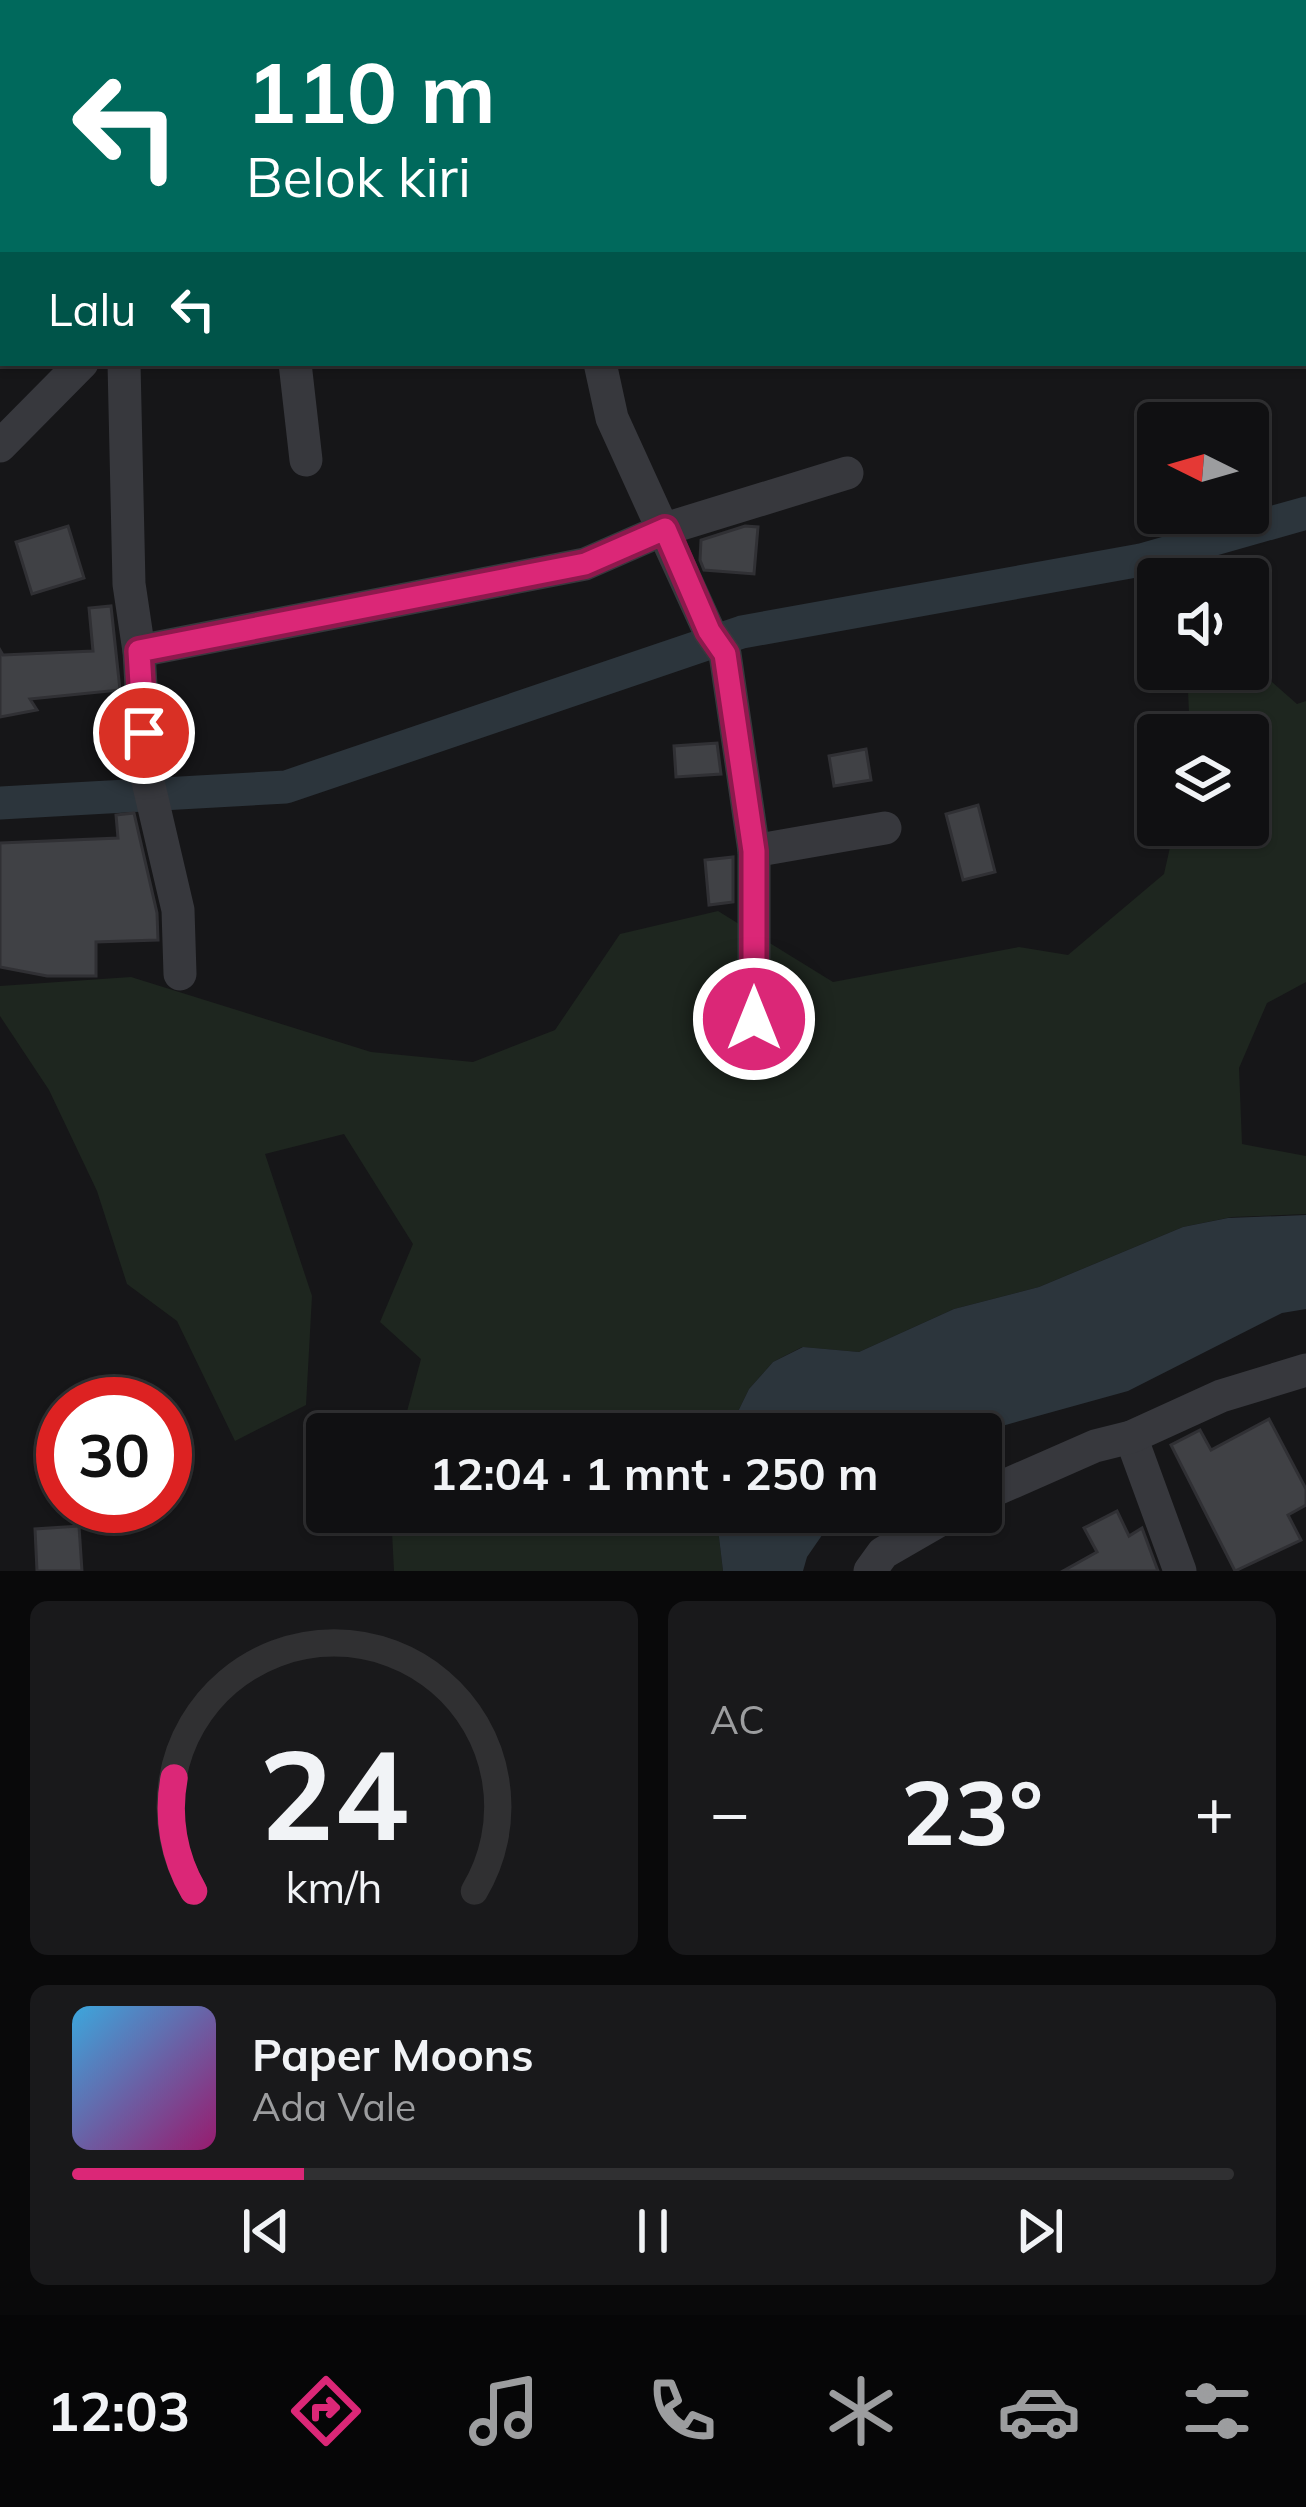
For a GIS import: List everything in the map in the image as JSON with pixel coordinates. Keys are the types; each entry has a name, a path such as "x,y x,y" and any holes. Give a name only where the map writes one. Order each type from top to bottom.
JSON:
{"street":[{"path":"0,446 79,366"},
{"path":"124,366 129,584 139,651 146,773 178,910 180,974"},
{"path":"295,366 306,460"},
{"path":"601,366 612,418 717,642 754,851 754,1019"},
{"path":"139,651 585,564 665,529 847,473"},
{"path":"754,851 885,828"},
{"path":"1002,1487 1095,1446 1131,1437 1220,1396 1306,1370"},
{"path":"1131,1437 1180,1571"},
{"path":"870,1571 884,1553 918,1533"}],"shaded area":[{"path":"1269,679 1297,704 1306,701 1306,982 1267,1003 1239,1068 1242,1144 1306,1156 1306,1214 1232,1217 1183,1227 1039,1287 954,1309 859,1352 802,1347 773,1362 749,1389 737,1413 407,1413 421,1359 380,1322 413,1244 344,1134 265,1154 312,1296 306,1405 235,1441 177,1321 127,1284 97,1191 49,1090 0,1016 0,986 131,977 371,1052 473,1062 555,1030 620,934 718,911 833,982 1019,947 1068,955 1164,874 1170,846 1269,846 1269,714 1189,714 1188,690 1269,690"},
{"path":"1306,1215 1306,1309 1282,1313 1128,1391 1002,1426 1002,1413 737,1413 749,1389 773,1362 803,1347 859,1352 954,1309 1039,1287 1183,1227 1228,1218"},
{"path":"392,1533 718,1533 723,1571 394,1571"},
{"path":"718,1533 824,1533 803,1571 723,1571"}],"building":[{"path":"68,526 84,578 32,594 16,542"},
{"path":"745,526 758,527 754,574 704,570 701,540"},
{"path":"111,606 120,690 30,699 37,710 0,717 0,650 3,655 93,651 89,608"},
{"path":"717,743 721,774 676,777 674,746"},
{"path":"866,749 871,780 834,786 829,756"},
{"path":"978,805 995,872 963,880 946,814"},
{"path":"134,813 157,913 158,940 96,942 96,976 47,976 0,967 0,843 118,838 116,815"},
{"path":"733,857 733,902 709,905 705,860"},
{"path":"1269,1419 1306,1489 1306,1505 1288,1515 1301,1540 1235,1571 1171,1445 1200,1430 1211,1450"},
{"path":"1117,1511 1129,1536 1142,1528 1158,1571 1063,1571 1097,1552 1084,1528"},
{"path":"35,1529 36,1533 79,1533 82,1571 37,1571"}],"waterway":[{"path":"0,803 286,787 742,632 1141,560 1306,513"}],"route":[{"path":"144,733 139,651 585,564 665,529 709,631 725,654 754,851 754,1019"}]}
